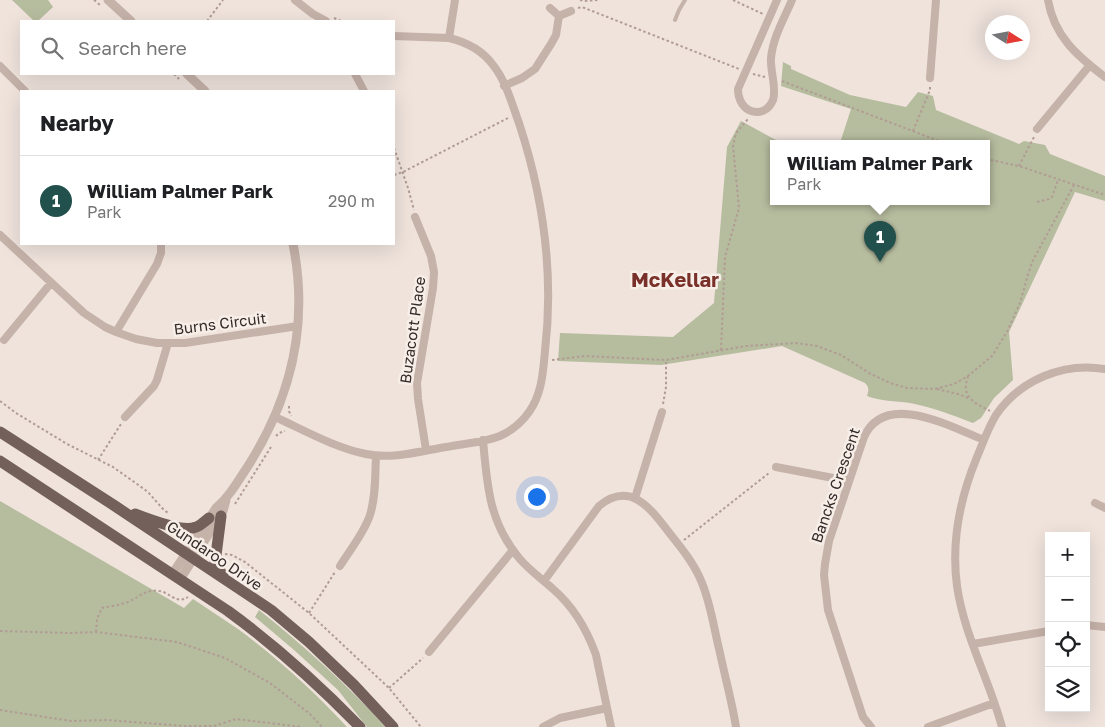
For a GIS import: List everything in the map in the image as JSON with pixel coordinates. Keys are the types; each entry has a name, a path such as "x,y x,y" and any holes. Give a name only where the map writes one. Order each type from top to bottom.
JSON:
{"main road":[{"name":"Gundaroo Drive","path":"0,432 115,506 270,610 309,642 354,685 393,727"},
{"path":"0,461 228,610 251,627 311,679 360,727"},
{"path":"115,506 157,523 185,528 196,528 209,518"},
{"path":"221,516 215,563 225,580"}],"street":[{"path":"108,0 130,20"},
{"path":"295,0 312,14 324,20"},
{"path":"449,38 455,0"},
{"path":"776,0 791,3 774,44 772,58 774,96 771,104 764,110 752,111 744,107 739,98 738,89 776,0"},
{"path":"930,78 936,0"},
{"path":"1048,0 1059,32 1070,46 1105,77"},
{"path":"550,8 559,16"},
{"path":"559,16 571,11"},
{"path":"504,86 522,78 535,69 556,35 559,16"},
{"path":"275,417 349,450 376,456 393,455 500,436 528,414 542,382 548,295 544,233 534,173 516,114 492,64 480,52 465,43 449,38 395,36"},
{"path":"1037,129 1090,65"},
{"path":"0,66 24,90"},
{"path":"188,75 204,90"},
{"path":"356,75 364,90"},
{"name":"Buzacott Place","path":"415,217 431,256 434,272 417,383 426,450"},
{"name":"Burns Circuit","path":"0,236 84,313 100,324 136,339 168,343 193,342 298,326"},
{"path":"116,332 156,264 161,253 161,245"},
{"path":"189,556 221,516 226,500 253,458 275,417 286,388 298,326 298,274 293,245"},
{"path":"4,340 51,283"},
{"path":"125,417 154,386 168,343"},
{"path":"1002,727 964,616 958,586 956,541 959,512 963,497 984,440 996,416 1016,393 1042,376 1052,373 1072,368 1105,369"},
{"path":"635,498 662,412"},
{"name":"Bancks Crescent","path":"871,727 863,717 831,621 825,587 825,564 829,541 867,432 874,422 879,419 890,414 902,414 938,421 984,440"},
{"path":"483,440 490,500 501,531 527,567 561,596 576,614 596,656 611,727"},
{"path":"340,566 366,525 370,514 376,456"},
{"path":"776,467 849,480"},
{"path":"544,581 599,506 608,500 624,496 644,502 679,544 699,575 709,605 736,727"},
{"path":"177,576 209,518 216,508 226,500"},
{"path":"1095,503 1105,508"},
{"path":"429,652 513,550"},
{"path":"1090,625 1105,627"},
{"path":"973,644 1045,632"},
{"path":"928,727 994,703"},
{"path":"543,727 560,718 607,708"}],"lane":[{"path":"675,20 685,0"}],"path":[{"path":"209,20 223,0"},
{"path":"580,0 599,0"},
{"path":"733,0 765,16"},
{"path":"584,1 582,7 746,72 790,83 936,140"},
{"path":"913,131 930,90 930,78"},
{"path":"721,350 725,257 739,208 733,146 736,133 748,121 752,111"},
{"path":"395,175 516,114"},
{"path":"1019,166 1037,129"},
{"path":"395,151 408,188 415,217"},
{"path":"990,160 1019,166 1105,195"},
{"path":"1037,202 1052,197 1058,180"},
{"path":"935,389 954,384 968,376 992,356 1007,332 1020,303 1032,262 1074,185"},
{"path":"550,366 551,360 585,356 666,360 756,345 810,344 841,355 869,373 890,383 907,388 935,389 958,394 970,399 996,416"},
{"path":"662,412 666,387 666,360"},
{"path":"968,376 965,387 970,399"},
{"path":"0,401 68,444 113,467 148,492 170,515"},
{"path":"98,460 125,417"},
{"path":"285,431 292,433"},
{"path":"679,544 776,467"},
{"path":"221,553 232,555 245,562 309,612 390,688 421,727"},
{"path":"309,612 340,566"},
{"path":"96,632 97,619 102,608 128,602 146,591 161,590 178,600 188,597"},
{"path":"0,631 96,632 177,642 225,658 270,682 310,714 322,727"},
{"path":"390,688 429,652"},
{"path":"0,710 70,721 107,720 184,726 214,726 236,719 302,727"}],"green space":[{"path":"12,0 48,0 53,7 39,20 33,20"},
{"path":"783,62 791,66 791,69 850,95 906,107 918,92 933,96 936,110 1019,144 1024,141 1045,145 1050,154 1105,176 1105,201 1075,192 1009,332 1013,380 994,398 981,418 973,423 926,407 867,396 868,389 865,383 782,346 661,365 558,361 560,333 673,337 714,303 727,147 741,121 776,140 770,140 770,205 990,205 990,140 841,140 851,109 781,86"},
{"path":"0,501 184,608 193,599 267,651 295,675 347,727 0,727"},
{"path":"259,610 325,666 385,727 367,727 338,690 255,617"}],"place":[{"name":"William Palmer Park","path":"880,262"}],"district":[{"name":"McKellar","path":"675,279"}]}
